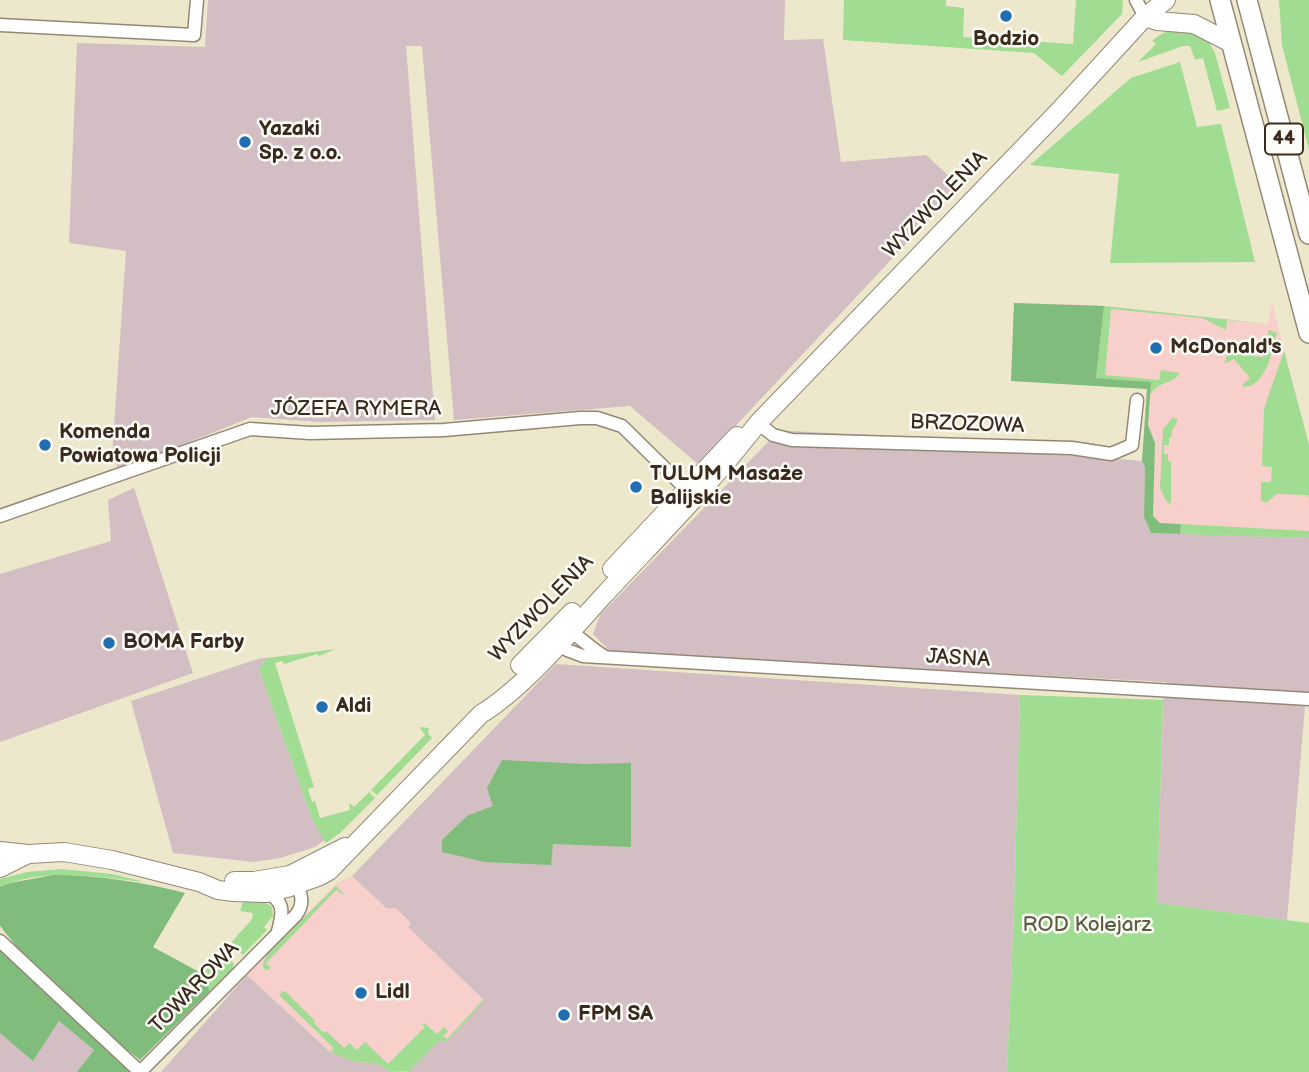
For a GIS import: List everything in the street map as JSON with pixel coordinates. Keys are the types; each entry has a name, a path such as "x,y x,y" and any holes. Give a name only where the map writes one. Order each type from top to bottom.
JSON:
{"main road":[{"name":"44","path":"1220,0 1309,333"},
{"path":"1247,0 1259,43"},
{"name":"44","path":"1262,0 1259,43 1309,234"}],"street":[{"path":"0,25 194,35 197,0"},
{"path":"1136,0 1145,17 1157,21 1194,24 1231,43"},
{"name":"WYZWOLENIA","path":"1145,17 1154,0"},
{"name":"WYZWOLENIA","path":"0,851 27,854 64,852 112,859 199,882 218,890 266,893 293,880 329,871 481,714 495,705 563,634 691,494 746,426 758,423 1057,113 1145,17 1166,0"},
{"name":"BRZOZOWA","path":"758,423 773,435 792,440 1072,448 1111,454 1132,445 1137,400"},
{"name":"JÓZEFA RYMERA","path":"0,516 250,429 310,433 444,430 597,418 622,426 691,494"},
{"name":"JASNA","path":"563,634 575,654 1309,699"},
{"name":"WYZWOLENIA","path":"0,868 27,854"},
{"name":"WYZWOLENIA","path":"199,882 293,880"},
{"name":"TOWAROWA","path":"0,941 141,1072 278,931 288,924 299,910 302,894 293,880"},
{"path":"266,893 281,903 282,918 278,931"}],"shaded area":[{"path":"208,0 785,0 784,40 823,39 841,162 926,155 960,186 699,465 630,406 454,420 422,46 406,46 435,420 319,422 252,417 119,470 112,456 126,251 69,243 77,43 205,47"},
{"path":"1014,303 1094,305 1268,324 1272,303 1309,445 1309,538 1151,533 1145,467 1142,461 1147,389 1011,381"},
{"path":"788,431 1059,441 1069,455 1142,461 1145,467 1144,517 1151,533 1309,538 1309,706 1305,706 1287,920 1157,903 1163,700 1167,682 612,653 593,634 600,615 770,440"},
{"path":"134,488 193,673 0,742 0,574 111,541 108,500"},
{"path":"267,658 259,669 313,821 325,840 315,847 280,858 253,862 173,853 131,701"},
{"path":"556,664 1020,695 1007,1072 401,1072 409,1071 440,1040 446,1042 485,1001 408,927 411,923 396,908 386,908 352,876"},
{"path":"352,876 385,908 396,907 411,923 408,926 485,1001 446,1042 391,1072 376,1063 330,1052 247,975 337,883"},
{"path":"247,975 330,1052 356,1062 376,1063 391,1072 161,1072"},
{"path":"59,1021 94,1050 77,1072 0,1072 0,1033 33,1060"}],"green space":[{"path":"844,0 946,0 946,6 964,8 963,37 1073,44 1076,0 1123,0 1122,14 1062,76 1034,53 843,40"},
{"path":"1279,0 1309,0 1309,150 1282,45"},
{"path":"1187,28 1208,40 1215,53 1230,108 1217,111 1203,58 1195,60 1190,46 1138,62 1156,44 1152,41 1156,38 1168,31"},
{"path":"1180,62 1197,127 1221,124 1255,262 1110,263 1119,174 1030,165 1131,78"},
{"path":"1014,303 1104,306 1096,378 1151,382 1148,425 1155,443 1153,516 1160,523 1181,524 1180,534 1151,533 1144,517 1145,467 1142,461 1147,389 1011,381"},
{"path":"1104,306 1269,324 1227,320 1226,330 1202,318 1111,309 1105,375 1159,380 1161,370 1180,373 1157,387 1150,395 1151,382 1096,378"},
{"path":"1269,330 1277,333 1267,366 1258,380 1244,387 1242,385 1250,378 1234,359 1224,364 1231,345 1235,343 1234,354 1263,357 1265,347 1270,347"},
{"path":"1284,351 1309,445 1309,497 1277,494 1266,503 1261,500 1261,482 1271,482 1272,467 1262,466 1264,409"},
{"path":"1173,417 1178,420 1169,438 1169,445 1164,445 1164,454 1168,454 1168,461 1171,461 1171,505 1160,488 1163,429"},
{"path":"1181,524 1309,531 1309,538 1180,534"},
{"path":"336,649 319,656 317,654 284,664 282,661 275,663 314,787 308,789 320,818 350,810 349,803 354,807 369,792 375,798 340,833 326,843 313,821 259,669 267,658"},
{"name":"ROD Kolejarz","path":"1020,695 1163,700 1157,903 1309,923 1309,1072 1007,1072"},
{"path":"419,727 429,728 428,733 432,738 377,795 371,790 425,735"},
{"path":"502,760 631,763 631,847 553,844 551,865 485,862 442,852 442,840 467,816 493,806 487,788"},
{"path":"61,869 112,874 144,882 53,875 0,887 0,879 27,872"},
{"path":"53,875 120,880 185,893 153,947 203,974 210,991 140,1060 96,1025 17,951 0,926 0,887"},
{"path":"336,886 345,895 336,890 266,963 271,968 264,969 267,954"},
{"path":"263,901 272,907 273,916 264,927 267,930 243,955 230,944 252,919 253,913 240,911 243,902"},
{"path":"0,950 135,1072 77,1072 94,1050 59,1021 33,1061 0,1033"},
{"path":"223,951 234,964 232,971 210,991 203,974"},
{"path":"281,991 286,992 324,1033 326,1031 344,1048 349,1043 357,1050 365,1042 388,1064 425,1027 422,1024 437,1034 444,1027 448,1031 443,1036 447,1039 483,1000 485,1001 446,1042 440,1040 409,1071 391,1072 376,1063 356,1062 330,1052 334,1048 280,996"}],"place":[{"name":"Bodzio","path":"1006,16"},
{"name":"Yazaki Sp. z o.o.","path":"245,142"},
{"name":"McDonald's","path":"1156,348"},
{"name":"Komenda Powiatowa Policji","path":"45,445"},
{"name":"TULUM Masaże Balijskie","path":"636,487"},
{"name":"BOMA Farby","path":"109,643"},
{"name":"Aldi","path":"322,707"},
{"name":"Lidl","path":"361,993"},
{"name":"FPM SA","path":"564,1015"}]}
